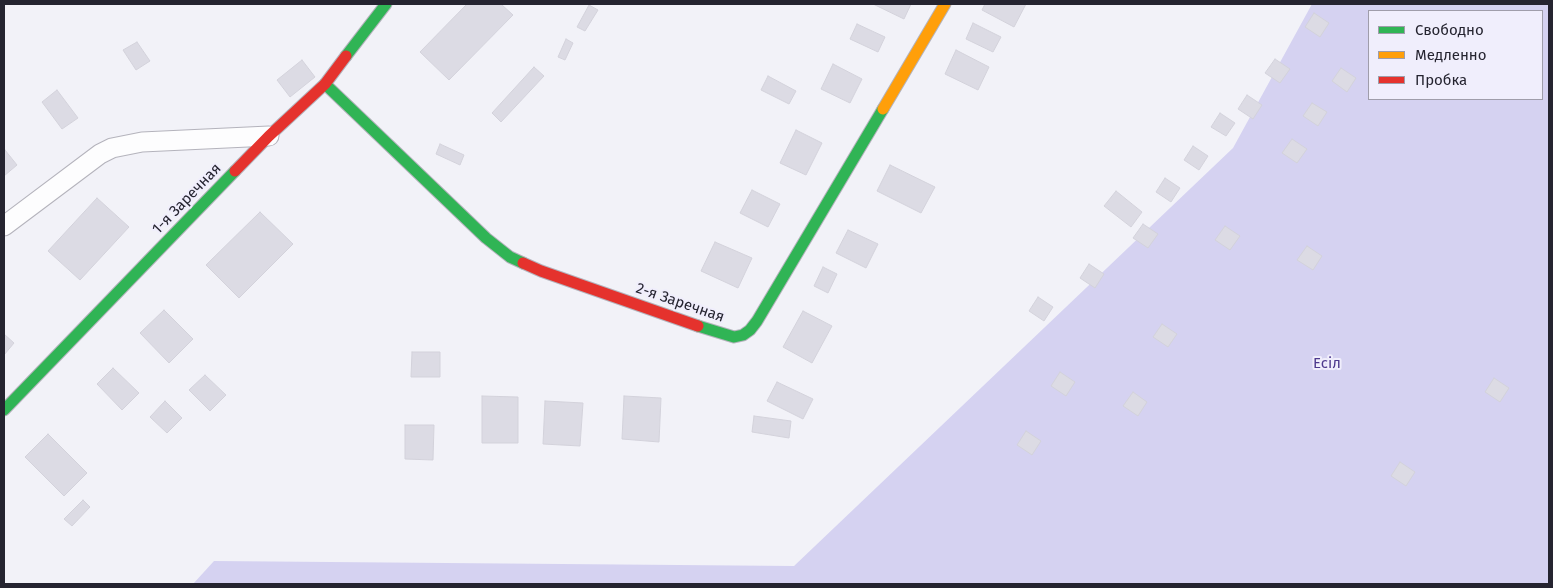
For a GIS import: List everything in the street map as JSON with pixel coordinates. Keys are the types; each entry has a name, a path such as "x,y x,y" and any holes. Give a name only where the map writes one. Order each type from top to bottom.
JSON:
{"street":[{"name":"1-я Заречная","path":"4,410 269,136 326,84 386,4"},
{"name":"2-я Заречная","path":"326,84 486,238 510,257 550,274 723,335 743,335 757,321 945,4"},
{"path":"4,226 100,154 112,148 142,142 269,136"}],"green space":[{"name":"Есіл","path":"1312,4 1549,4 1549,584 193,584 214,561 794,566 1233,148"}],"building":[{"path":"467,4 501,4 513,15 449,80 420,52"},
{"path":"873,4 911,4 904,19"},
{"path":"985,4 1026,4 1014,27 982,10"},
{"path":"589,5 598,10 585,31 577,27"},
{"path":"1314,13 1329,23 1320,37 1305,27"},
{"path":"973,23 1001,37 993,52 966,39"},
{"path":"857,24 885,37 878,52 850,39"},
{"path":"566,39 573,43 565,60 558,57"},
{"path":"137,42 150,61 136,70 123,50"},
{"path":"956,50 989,67 978,90 945,74"},
{"path":"1275,59 1290,69 1280,83 1265,73"},
{"path":"302,60 315,77 290,97 277,80"},
{"path":"833,64 862,79 850,103 821,89"},
{"path":"534,67 544,76 501,122 492,113"},
{"path":"1341,68 1356,78 1347,92 1332,81"},
{"path":"768,76 796,91 789,104 761,90"},
{"path":"57,90 78,118 62,129 42,102"},
{"path":"1247,95 1262,105 1253,119 1238,109"},
{"path":"1312,103 1327,112 1318,126 1303,116"},
{"path":"1220,113 1235,123 1226,136 1211,127"},
{"path":"796,130 822,143 806,175 780,163"},
{"path":"1292,139 1307,149 1297,163 1282,153"},
{"path":"440,144 464,155 460,165 436,154"},
{"path":"1193,146 1208,156 1199,170 1184,160"},
{"path":"4,151 17,165 4,176"},
{"path":"890,165 935,187 921,213 877,191"},
{"path":"1165,178 1180,188 1171,202 1156,192"},
{"path":"752,190 780,204 768,227 740,213"},
{"path":"1116,191 1142,212 1131,227 1104,206"},
{"path":"97,198 129,227 80,280 48,251"},
{"path":"260,212 293,244 239,298 206,265"},
{"path":"1143,224 1158,234 1148,248 1133,238"},
{"path":"1225,226 1240,236 1230,250 1215,240"},
{"path":"848,230 878,244 866,268 836,253"},
{"path":"715,242 752,258 738,288 701,271"},
{"path":"1307,246 1322,256 1313,270 1297,260"},
{"path":"1089,264 1104,274 1095,288 1080,278"},
{"path":"823,267 837,274 828,293 814,286"},
{"path":"1038,297 1053,307 1044,321 1029,311"},
{"path":"164,310 193,339 169,363 140,333"},
{"path":"803,311 832,326 812,363 783,347"},
{"path":"1162,324 1177,334 1168,347 1153,337"},
{"path":"4,334 14,343 4,355"},
{"path":"412,352 440,352 440,377 411,377"},
{"path":"113,368 139,393 122,410 97,384"},
{"path":"1060,372 1075,382 1066,396 1051,386"},
{"path":"205,375 226,395 210,411 189,390"},
{"path":"1494,378 1509,388 1500,402 1485,392"},
{"path":"777,382 813,399 803,419 767,401"},
{"path":"1133,392 1147,402 1138,416 1123,406"},
{"path":"482,396 518,397 518,443 482,443"},
{"path":"624,396 661,398 659,442 622,439"},
{"path":"165,401 182,418 167,433 150,417"},
{"path":"545,401 583,403 580,446 543,444"},
{"path":"754,416 791,421 789,438 752,432"},
{"path":"405,425 434,425 433,460 405,459"},
{"path":"1026,431 1041,441 1032,455 1017,445"},
{"path":"48,434 87,473 64,496 25,457"},
{"path":"1400,462 1415,472 1406,486 1391,476"},
{"path":"83,500 90,507 72,526 64,519"}],"traffic: fast":[{"path":"346,56 386,4"},
{"path":"325,84 486,238 510,257 523,263"},
{"path":"698,326 734,337 743,335 750,330 883,109"},
{"path":"4,410 235,171"}],"traffic: slow":[{"path":"883,109 945,4"}],"traffic: jam":[{"path":"235,171 269,136 325,84 346,56"},
{"path":"523,263 698,326"}]}
